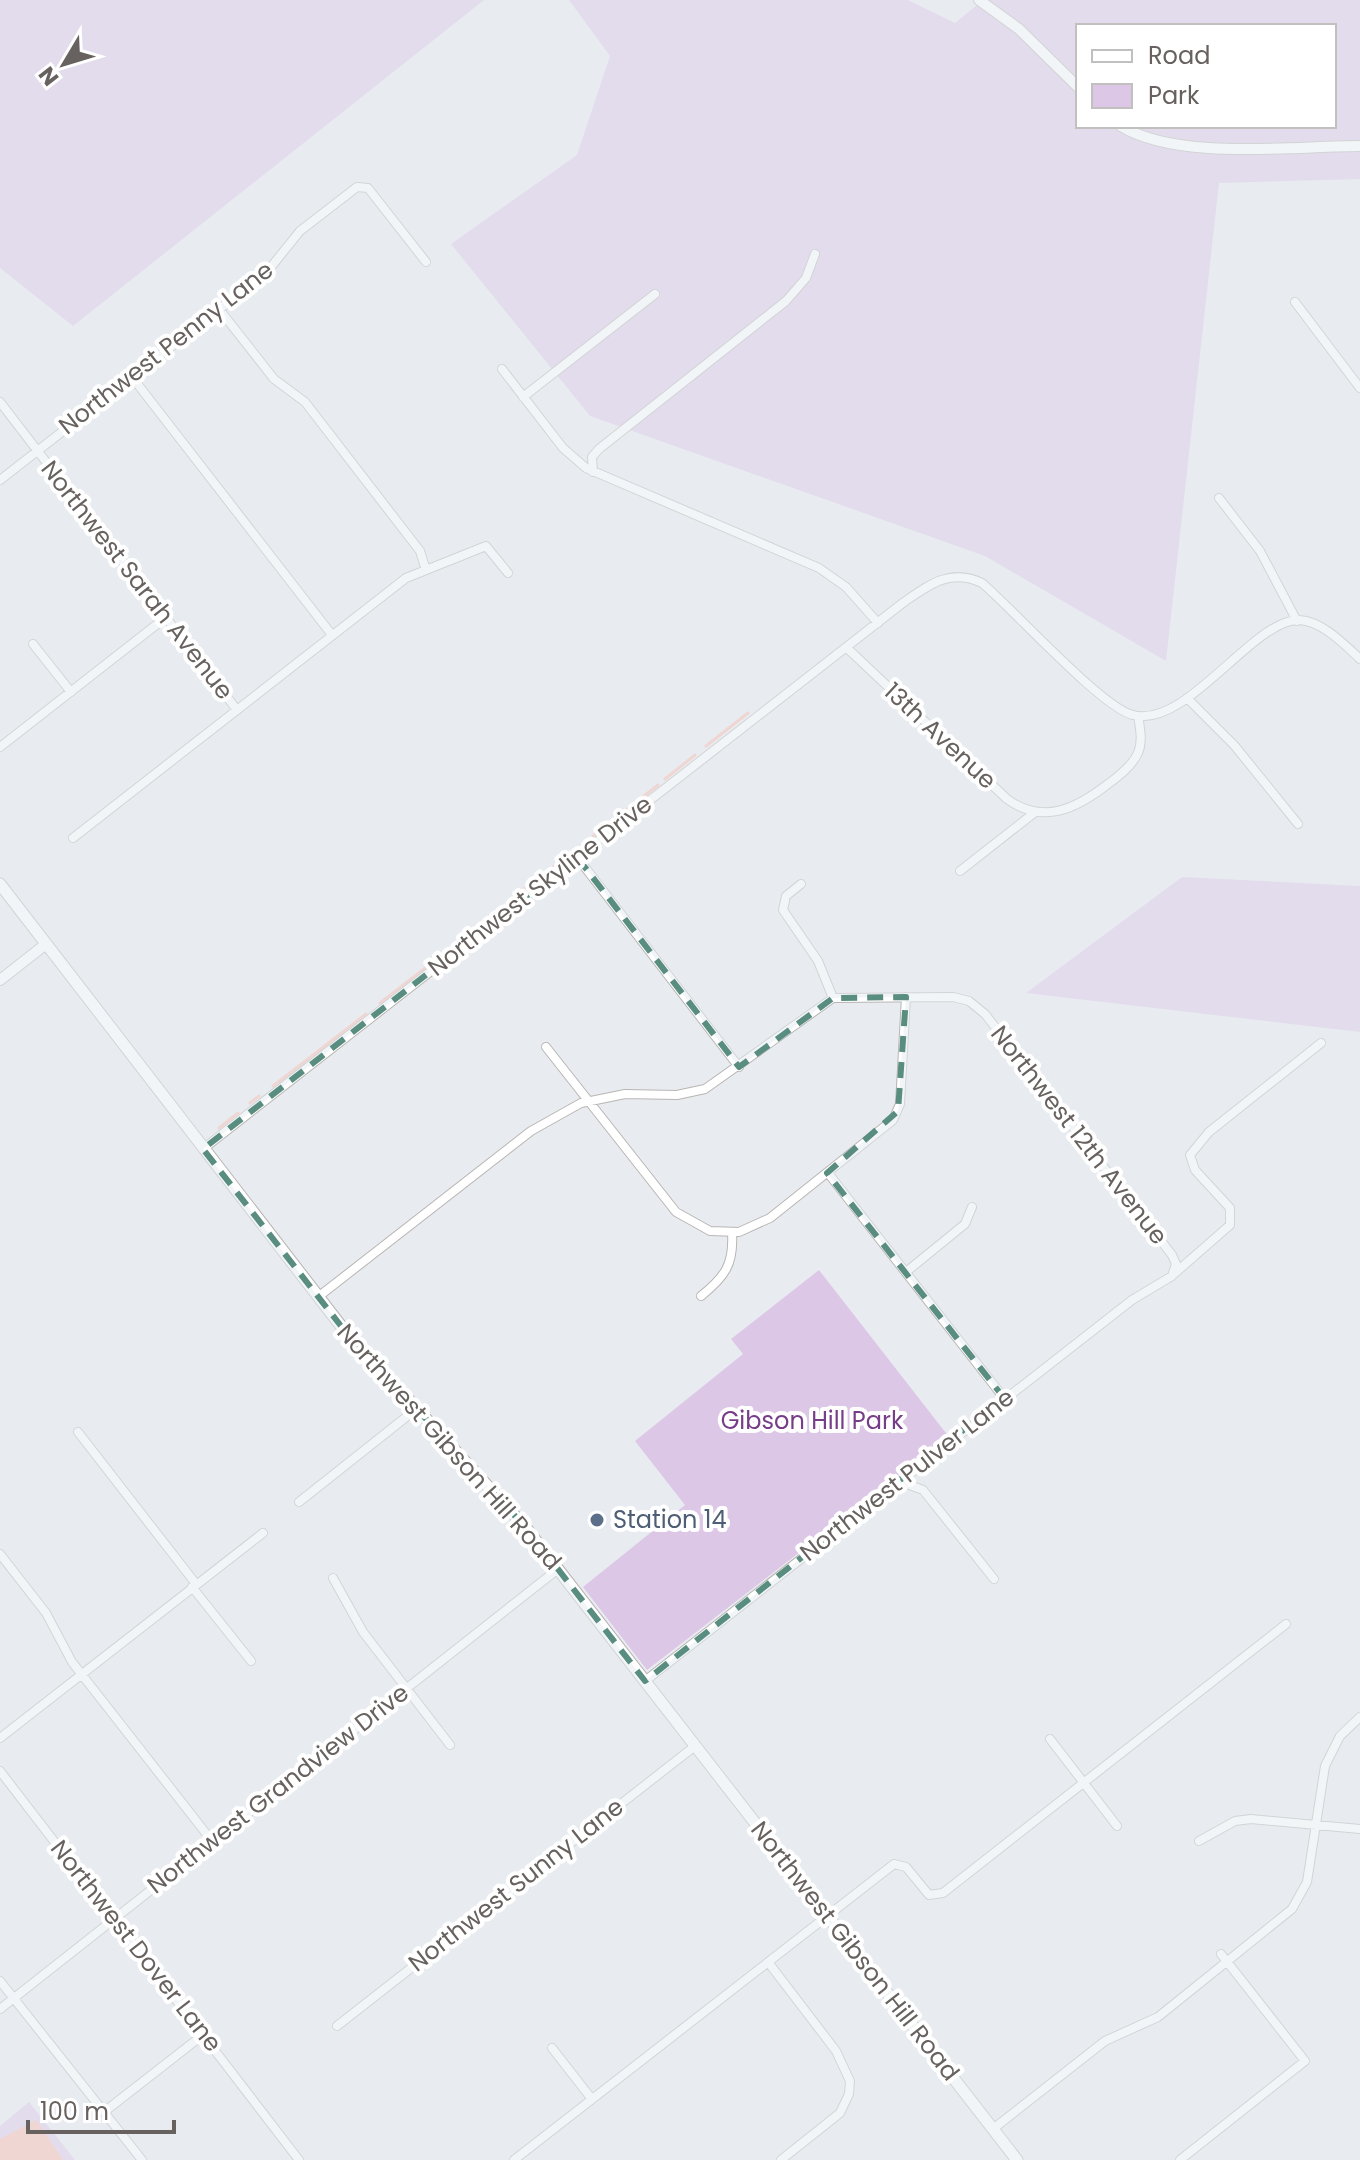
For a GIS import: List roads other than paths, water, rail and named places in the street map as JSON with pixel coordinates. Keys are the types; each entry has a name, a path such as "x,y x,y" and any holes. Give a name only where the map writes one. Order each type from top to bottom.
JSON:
{"main road":[{"name":"Northwest Gibson Hill Road","path":"0,884 318,1297 415,1410 499,1497 558,1569 1017,2160"}],"street":[{"path":"979,0 1019,29 1076,85"},
{"path":"1125,128 1147,139 1179,146 1360,146"},
{"name":"Northwest Penny Lane","path":"0,480 271,267 300,231 357,187 368,188 426,262"},
{"path":"593,472 592,457 599,449 786,301 806,278 815,254"},
{"path":"523,397 655,294"},
{"path":"1295,302 1360,388"},
{"path":"219,309 274,379 305,402 420,551 425,567"},
{"path":"502,369 563,448 593,472 819,568 846,587 878,623"},
{"path":"132,377 332,635"},
{"name":"Northwest Sarah Avenue","path":"0,402 237,710"},
{"path":"1219,498 1260,551 1297,621"},
{"path":"73,838 406,578 425,567 460,558 486,546 508,573"},
{"name":"Northwest Skyline Drive","path":"203,1149 934,582 956,575 970,577 1001,599 1107,699 1138,716"},
{"path":"0,747 165,618"},
{"path":"960,871 1037,813 1082,803 1124,771 1140,746 1138,716 1151,715 1187,698 1266,635 1297,621 1317,625 1360,659"},
{"path":"33,644 71,692"},
{"name":"13th Avenue","path":"847,648 1007,799 1037,813"},
{"path":"1187,698 1234,745 1298,824"},
{"path":"577,857 739,1067"},
{"path":"801,884 786,896 783,910 818,961 833,998"},
{"path":"0,980 46,944"},
{"path":"318,1297 531,1131 566,1109 589,1102 625,1094 692,1093 720,1082 833,998 906,997 898,1111 886,1127 770,1218 732,1233 710,1231 683,1218 589,1102 546,1047"},
{"name":"Northwest 12th Avenue","path":"906,997 958,998 985,1014 1172,1255 1176,1264 1172,1276"},
{"name":"Northwest Pulver Lane","path":"645,1681 1004,1398 1132,1300 1172,1276 1230,1225 1230,1208 1195,1170 1190,1155 1209,1132 1321,1043"},
{"path":"828,1173 1004,1398"},
{"path":"906,1272 965,1224 972,1207"},
{"path":"701,1296 728,1269 733,1252 732,1233"},
{"path":"299,1502 415,1410"},
{"path":"78,1432 251,1661"},
{"path":"899,1481 923,1490 994,1579"},
{"path":"0,1738 263,1533"},
{"path":"0,1554 46,1613 63,1648 82,1675 212,1841"},
{"name":"Northwest Grandview Drive","path":"0,2009 558,1569"},
{"path":"333,1578 363,1632 450,1745"},
{"path":"514,2160 894,1864 906,1867 929,1895 943,1893 1286,1624"},
{"path":"993,2129 1105,2041 1158,2017 1279,1923 1302,1895 1312,1863 1328,1757 1340,1736 1360,1717"},
{"path":"1050,1739 1117,1826"},
{"name":"Northwest Sunny Lane","path":"337,2026 695,1746"},
{"name":"Northwest Dover Lane","path":"0,1771 299,2160"},
{"path":"1199,1841 1242,1820 1271,1818 1360,1829"},
{"path":"1180,2160 1305,2061 1221,1954"},
{"path":"768,1962 836,2051 850,2081 849,2094 840,2113 781,2160"},
{"path":"0,1981 142,2160"},
{"path":"104,2112 204,2034"},
{"path":"552,2048 591,2098"}],"waterway":[{"path":"706,746 748,713"},
{"path":"665,779 695,755"},
{"path":"593,836 658,785"},
{"path":"543,875 567,856"},
{"path":"508,902 529,885"},
{"path":"448,950 496,912"},
{"path":"380,1003 433,962"},
{"path":"273,1086 366,1014"},
{"path":"250,1103 259,1096"},
{"path":"219,1128 238,1113"}],"place":[{"name":"Station 14","path":"597,1520"}],"park label":[{"name":"Gibson Hill Park","path":"812,1421"}]}
